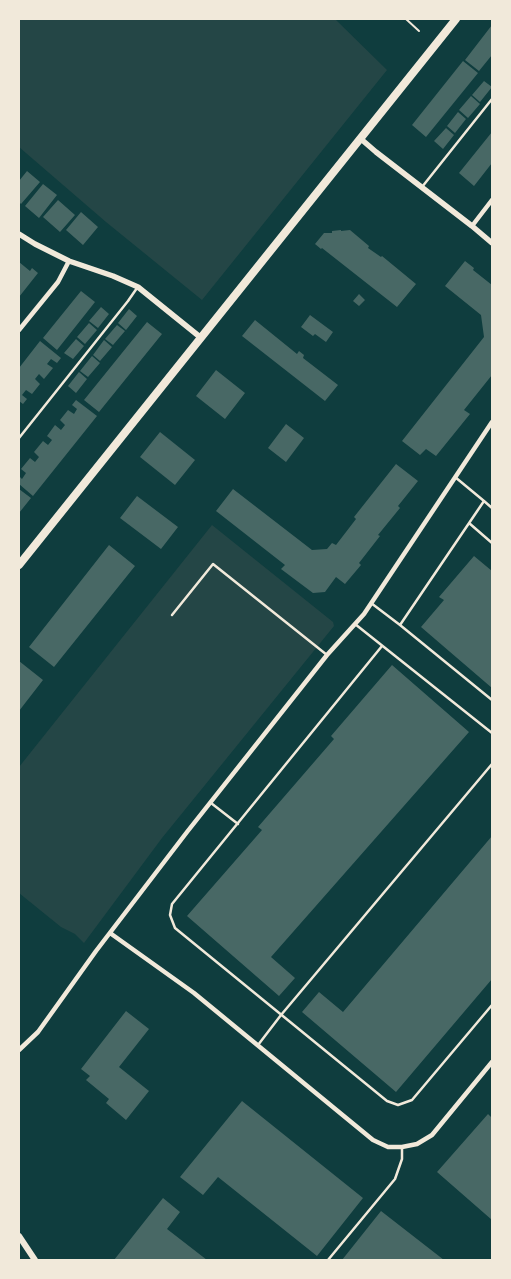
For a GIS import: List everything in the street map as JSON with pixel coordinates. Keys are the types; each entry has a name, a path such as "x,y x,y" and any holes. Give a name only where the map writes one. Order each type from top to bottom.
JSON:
{"main road":[{"path":"19,565 456,19"},
{"path":"19,1236 35,1260"}],"street":[{"path":"361,139 492,243"},
{"path":"472,226 492,200"},
{"path":"19,234 69,262 114,276 138,287 200,337"},
{"path":"19,330 58,282 69,262"},
{"path":"19,1050 38,1032 110,932 327,655 371,603 492,422"},
{"path":"110,932 194,993 372,1140 388,1147 417,1144 432,1135 492,1062"}],"lane":[{"path":"422,187 492,99"},
{"path":"19,438 138,287"},
{"path":"455,477 492,508"},
{"path":"400,625 484,501"},
{"path":"469,523 492,543"},
{"path":"172,615 213,564 327,655"},
{"path":"371,603 492,700"},
{"path":"355,624 492,733"},
{"path":"382,646 172,904 170,915 174,928 387,1101 398,1105 412,1100 492,1005"},
{"path":"258,1044 492,764"},
{"path":"211,803 238,824"},
{"path":"328,1260 395,1179 402,1160 402,1147"}],"path":[{"path":"406,19 419,31"}],"shaded area":[{"path":"19,19 335,19 387,70 202,300 106,222 19,147"},
{"path":"212,525 333,622 334,626 162,838 84,943 75,934 61,927 19,893 19,767"}],"building":[{"path":"492,25 492,55 479,71 465,60"},
{"path":"463,61 478,73 426,137 412,125"},
{"path":"484,81 492,87 480,102 472,95"},
{"path":"471,96 480,104 468,118 459,110"},
{"path":"458,112 466,119 455,133 447,126"},
{"path":"446,128 454,135 443,149 434,141"},
{"path":"492,132 492,163 474,186 459,173"},
{"path":"27,171 40,182 21,204 19,202 19,181"},
{"path":"43,184 57,195 39,218 25,206"},
{"path":"58,200 75,215 60,232 43,217"},
{"path":"81,212 98,227 83,245 66,230"},
{"path":"350,230 369,246 368,248 382,256 416,284 397,307 315,244 324,233"},
{"path":"465,261 492,285 492,375 464,410 470,414 436,456 426,449 420,455 402,441 484,337 481,315 445,286"},
{"path":"19,262 30,271 32,268 38,273 19,297"},
{"path":"81,291 95,302 57,350 43,338"},
{"path":"359,294 365,300 359,306 353,301"},
{"path":"101,307 109,314 98,328 89,321"},
{"path":"129,309 137,316 126,330 118,323"},
{"path":"310,315 333,332 326,342 315,334 313,336 301,327"},
{"path":"255,320 297,354 299,351 304,355 303,358 338,385 325,401 242,336"},
{"path":"147,322 162,334 99,412 84,400"},
{"path":"89,323 97,330 85,344 77,337"},
{"path":"117,325 125,331 113,345 105,339"},
{"path":"76,339 84,346 73,359 64,353"},
{"path":"104,340 112,347 100,361 93,355"},
{"path":"40,341 61,358 57,363 51,359 47,364 53,368 44,379 39,374 35,379 40,384 32,394 26,390 22,395 27,399 23,404 19,401 19,368"},
{"path":"92,356 100,363 88,377 80,371"},
{"path":"216,370 245,393 225,419 196,396"},
{"path":"79,372 87,379 76,393 68,386"},
{"path":"76,400 97,416 33,496 19,484 19,476 22,479 26,473 21,469 30,458 35,462 39,457 34,452 43,441 48,445 52,440 47,436 55,425 61,430 65,425 60,420 68,410 74,414 77,409 72,405"},
{"path":"286,424 304,438 286,462 268,448"},
{"path":"160,432 195,460 175,485 140,457"},
{"path":"396,464 418,481 398,506 400,508 378,535 380,536 359,563 361,565 345,584 336,577 325,592 313,593 281,569 285,565 216,511 233,489 312,550 327,549 332,543 336,545 356,519 354,517"},
{"path":"19,489 31,498 19,513"},
{"path":"137,496 178,527 161,549 120,518"},
{"path":"109,545 135,566 54,667 29,647"},
{"path":"474,556 492,571 492,688 421,627 444,600 439,597"},
{"path":"19,661 43,680 19,711"},
{"path":"392,665 469,732 271,957 295,978 279,996 187,916 262,830 258,827 334,739 331,736"},
{"path":"492,836 492,979 396,1092 302,1012 319,992 343,1012"},
{"path":"126,1011 149,1029 119,1067 149,1091 126,1120 106,1103 109,1099 86,1080 90,1076 81,1069"},
{"path":"242,1101 363,1198 317,1256 218,1177 203,1195 180,1177"},
{"path":"488,1114 492,1118 492,1220 437,1172"},
{"path":"163,1198 180,1212 167,1229 207,1260 114,1260"},
{"path":"381,1211 444,1260 342,1260"}]}
